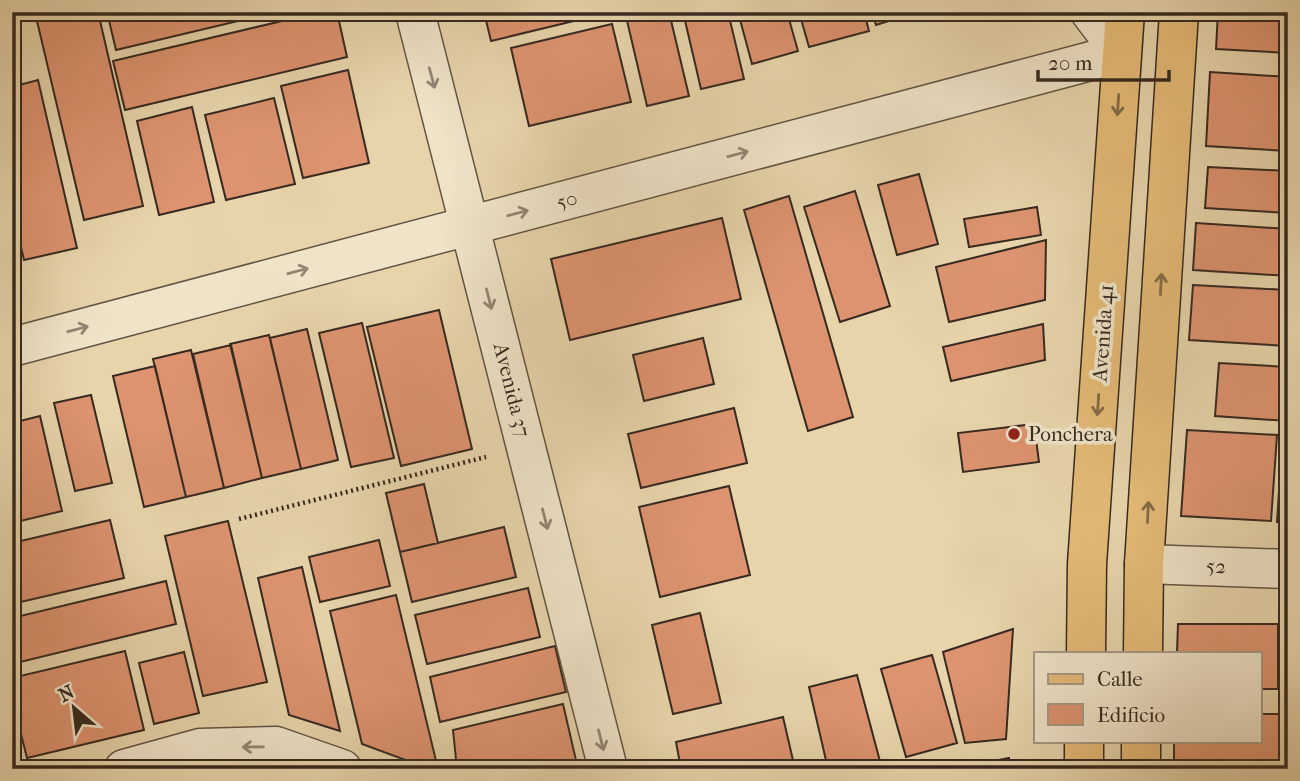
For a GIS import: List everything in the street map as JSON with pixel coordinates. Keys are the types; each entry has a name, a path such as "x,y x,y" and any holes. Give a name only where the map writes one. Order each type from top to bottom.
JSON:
{"main road":[{"name":"Avenida 41","path":"1086,652 1087,564 1125,12"},
{"path":"1143,652 1144,564 1179,12"},
{"path":"1084,742 1084,769"},
{"path":"1141,742 1141,769"}],"street":[{"name":"Avenida 37","path":"415,12 608,769"},
{"path":"1090,12 1121,53"},
{"name":"50","path":"12,347 1121,53"},
{"name":"52","path":"1144,564 1288,569"},
{"path":"124,769 276,746 342,769"}],"path":[{"path":"239,519 527,447"}],"building":[{"path":"75,12 98,12 143,206 84,220 37,21"},
{"path":"107,12 276,12 116,50"},
{"path":"320,12 337,12 347,57 125,110 113,61"},
{"path":"484,12 607,12 607,13 491,41"},
{"path":"625,12 669,12 689,96 647,106"},
{"path":"683,12 728,12 744,79 701,89"},
{"path":"738,12 787,12 798,51 752,64"},
{"path":"799,12 864,12 869,31 809,47"},
{"path":"872,12 918,12 876,25"},
{"path":"1218,12 1288,12 1288,53 1216,49"},
{"path":"612,24 631,102 529,126 511,48"},
{"path":"348,70 369,163 303,178 281,86"},
{"path":"1210,72 1288,77 1288,151 1206,146"},
{"path":"38,80 77,248 24,260 12,209 12,87"},
{"path":"274,98 295,184 226,200 205,115"},
{"path":"192,107 214,202 159,215 137,121"},
{"path":"1208,167 1288,171 1288,213 1205,208"},
{"path":"919,174 938,244 897,255 878,185"},
{"path":"855,191 890,306 840,322 804,207"},
{"path":"789,196 853,417 808,431 744,210"},
{"path":"1037,207 1041,235 969,247 964,219"},
{"path":"722,218 741,299 570,340 551,259"},
{"path":"1196,223 1288,229 1288,276 1193,270"},
{"path":"1046,240 1045,300 949,322 936,267"},
{"path":"1193,285 1288,290 1288,346 1189,340"},
{"path":"439,310 472,449 401,466 367,327"},
{"path":"362,323 394,458 351,467 319,333"},
{"path":"1043,324 1045,360 951,381 943,347"},
{"path":"307,329 338,460 301,469 270,338"},
{"path":"269,335 301,469 262,478 230,344"},
{"path":"703,338 714,384 644,401 633,355"},
{"path":"231,345 262,478 224,488 193,354"},
{"path":"191,350 224,488 186,497 153,359"},
{"path":"1219,363 1288,367 1288,421 1215,416"},
{"path":"155,366 186,497 144,507 113,376"},
{"path":"91,395 112,483 75,491 54,403"},
{"path":"734,408 747,463 641,488 628,434"},
{"path":"40,416 62,511 12,523 12,423"},
{"path":"1034,424 1039,462 963,472 958,433"},
{"path":"1187,430 1277,435 1271,521 1181,516"},
{"path":"1282,444 1288,445 1288,523 1277,522"},
{"path":"424,484 438,543 400,552 386,493"},
{"path":"729,486 750,575 660,597 639,507"},
{"path":"110,520 124,578 12,604 12,543"},
{"path":"228,521 267,682 203,696 165,536"},
{"path":"504,527 516,577 412,602 400,552"},
{"path":"379,540 390,586 320,602 309,557"},
{"path":"302,567 340,731 289,715 258,578"},
{"path":"166,581 176,624 12,664 12,618"},
{"path":"528,588 540,637 427,664 415,615"},
{"path":"396,595 438,769 430,769 362,744 330,611"},
{"path":"700,613 721,703 673,714 652,625"},
{"path":"1178,624 1278,624 1278,689 1262,689 1262,652 1177,652"},
{"path":"1013,629 1006,739 965,743 943,652"},
{"path":"555,646 566,692 440,722 430,677"},
{"path":"125,651 144,730 27,758 12,698 12,678"},
{"path":"184,652 199,713 154,724 139,663"},
{"path":"932,655 957,743 906,757 881,669"},
{"path":"857,675 882,769 828,769 809,687"},
{"path":"563,704 578,769 457,769 453,730"},
{"path":"1262,714 1288,714 1288,760 1174,760 1174,742 1262,742"},
{"path":"783,717 795,769 681,769 676,742"},
{"path":"1009,758 1010,769 952,769"}],"place":[{"name":"Ponchera","path":"1014,434"}]}
